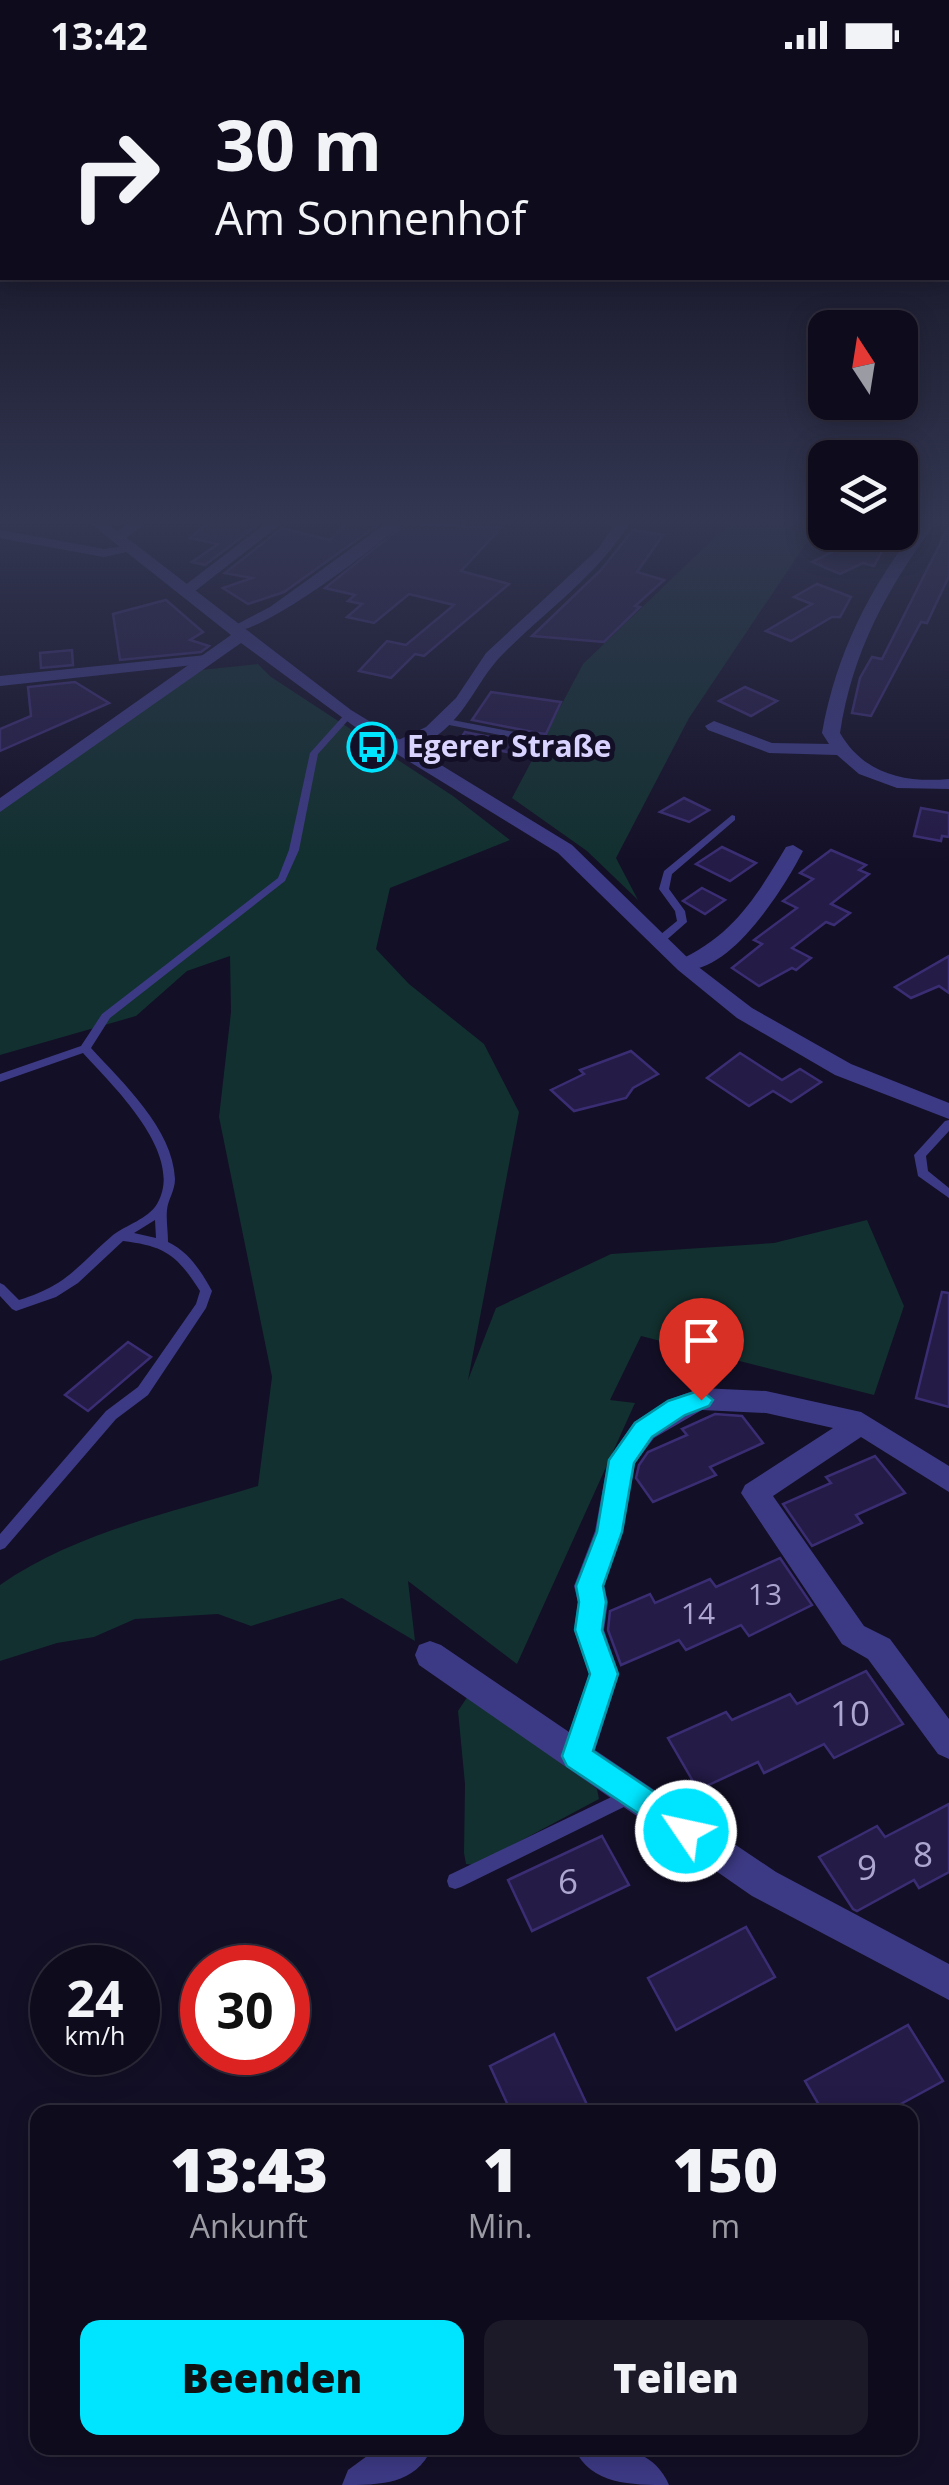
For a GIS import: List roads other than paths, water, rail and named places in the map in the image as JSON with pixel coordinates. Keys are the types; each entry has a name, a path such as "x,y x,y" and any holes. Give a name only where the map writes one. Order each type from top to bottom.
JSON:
{"street":[{"path":"240,637 396,748 506,808 569,852 684,965 744,1015 818,1058 949,1111"},
{"path":"0,806 206,660 246,637"},
{"path":"396,748 442,721 462,702 492,656 513,637"},
{"path":"862,637 834,706 830,733 839,750 850,762 889,780 916,786 949,784"},
{"path":"0,681 206,660"},
{"path":"714,726 769,748 839,750"},
{"path":"684,965 724,945 744,928 772,894 793,852"},
{"path":"570,1751 604,1674 588,1630 593,1602 590,1586 610,1532 622,1460 644,1430 676,1408 701,1400 730,1398 861,1423 949,1480"},
{"path":"861,1423 755,1494 853,1635 879,1649 949,1744"},
{"path":"430,1655 764,1884 949,1983"},
{"path":"363,2485 403,2455"},
{"path":"606,2455 648,2485"}],"lane":[{"path":"0,1078 85,1048 106,1016 282,879 294,850 314,753 348,716"},
{"path":"442,721 535,740"},
{"path":"659,941 682,922 680,911 664,889 667,873 732,818"},
{"path":"85,1048 137,1106 158,1139 168,1169 161,1208 162,1241"},
{"path":"949,1124 920,1155 922,1174 949,1194"},
{"path":"0,1288 16,1306 76,1283 120,1236 161,1208"},
{"path":"0,1544 112,1415 143,1391 202,1304 206,1291 194,1271 162,1241 120,1236"},
{"path":"456,1881 632,1795"}],"place":[{"name":"Egerer Straße","path":"372,747"}]}
